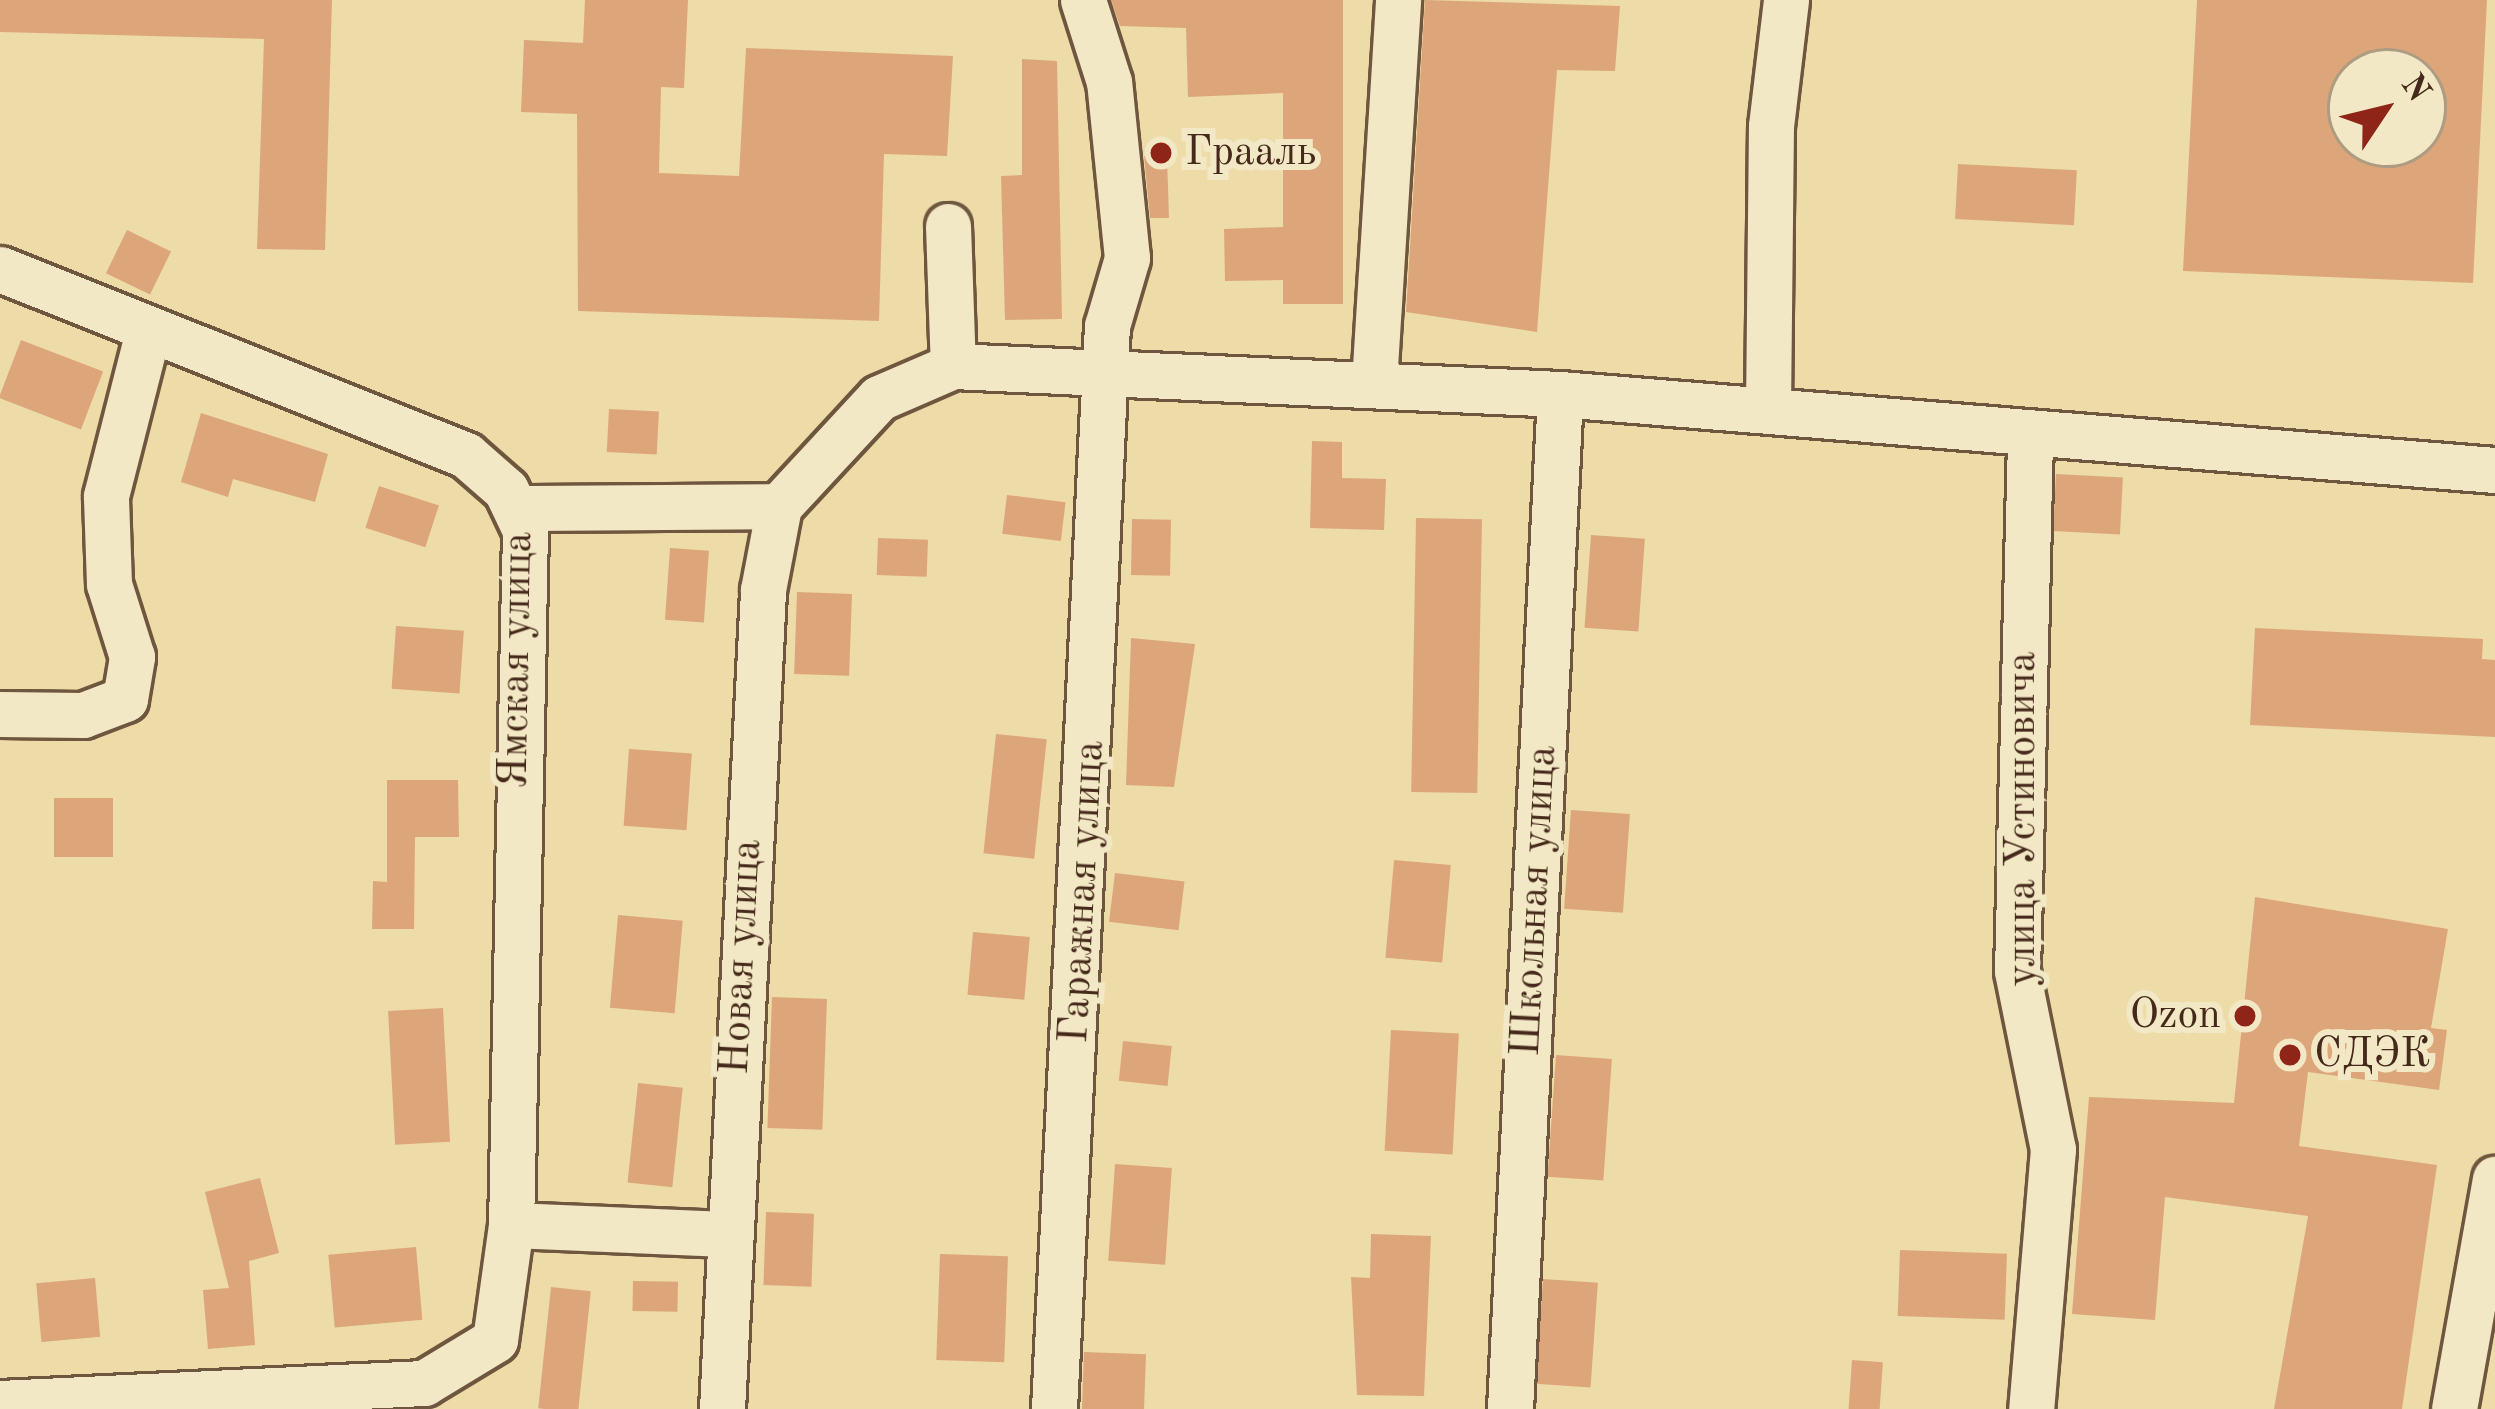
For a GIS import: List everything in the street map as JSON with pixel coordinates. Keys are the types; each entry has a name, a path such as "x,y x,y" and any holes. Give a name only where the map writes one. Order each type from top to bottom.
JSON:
{"street":[{"name":"Гаражная улица","path":"1054,1409 1112,376 1107,326 1127,258 1109,82 1083,0"},
{"path":"1374,383 1398,0"},
{"path":"1768,410 1771,126 1786,0"},
{"path":"948,226 953,366"},
{"name":"Ямская улица","path":"0,268 147,335 466,455 518,508 511,1225 505,1317 475,1359 399,1396"},
{"path":"0,714 83,715 125,699 132,657 109,584 106,496 147,335"},
{"path":"518,508 779,506 879,398 953,366 1560,394 1768,410 2030,440 2495,470"},
{"name":"Школьная улица","path":"1510,1409 1560,394"},
{"name":"улица Устиновича","path":"2030,440 2017,971 2054,1149 2032,1409"},
{"name":"Новая улица","path":"722,1409 727,1234 763,590 779,506"},
{"path":"2454,1409 2495,1179"},
{"path":"511,1225 727,1234"},
{"path":"0,1403 399,1396"}],"building":[{"path":"0,0 332,0 325,250 257,249 264,39 0,32"},
{"path":"585,0 688,0 684,88 661,87 659,173 739,176 746,48 953,56 947,156 884,154 879,321 578,311 577,114 521,112 524,40 583,43"},
{"path":"1111,0 1343,0 1343,304 1283,304 1283,280 1225,281 1224,229 1283,227 1283,93 1188,97 1186,28 1120,26"},
{"path":"1425,0 1620,6 1615,71 1557,70 1537,332 1406,312"},
{"path":"2197,0 2487,0 2473,283 2183,271"},
{"path":"1022,59 1057,61 1062,319 1005,320 1001,176 1022,175"},
{"path":"1144,156 1167,157 1169,218 1150,218"},
{"path":"1958,164 2077,170 2074,225 1955,219"},
{"path":"127,230 171,251 150,295 106,273"},
{"path":"21,340 103,372 81,429 0,398"},
{"path":"609,409 659,412 657,455 607,452"},
{"path":"201,413 328,454 315,502 233,479 228,497 181,482"},
{"path":"1312,441 1342,442 1342,478 1386,479 1384,530 1310,528"},
{"path":"2056,474 2123,478 2120,534 2053,531"},
{"path":"379,486 439,505 425,547 365,528"},
{"path":"1007,495 1066,502 1061,541 1002,534"},
{"path":"1416,518 1482,519 1477,793 1411,792"},
{"path":"1132,519 1171,520 1170,576 1131,575"},
{"path":"1591,535 1645,539 1638,632 1585,628"},
{"path":"878,538 928,540 927,577 877,575"},
{"path":"670,548 709,551 704,623 665,620"},
{"path":"797,592 852,594 849,676 794,674"},
{"path":"396,626 464,631 459,694 392,689"},
{"path":"2255,628 2483,639 2482,659 2495,660 2495,737 2250,725"},
{"path":"1131,638 1195,644 1174,787 1126,785"},
{"path":"996,734 1047,739 1034,859 983,853"},
{"path":"629,749 692,753 686,830 624,826"},
{"path":"387,780 458,780 459,837 415,837 414,929 372,929 373,881 387,882"},
{"path":"54,798 113,798 113,857 54,857"},
{"path":"1571,810 1630,814 1623,913 1564,909"},
{"path":"1394,860 1451,865 1442,963 1385,958"},
{"path":"1115,873 1184,882 1179,930 1109,922"},
{"path":"2255,897 2448,929 2431,1028 2447,1030 2439,1090 2308,1072 2299,1146 2437,1165 2402,1409 2274,1409 2308,1216 2165,1197 2155,1320 2072,1314 2089,1097 2234,1103"},
{"path":"618,915 683,921 675,1013 610,1008"},
{"path":"973,932 1030,937 1024,1000 968,995"},
{"path":"772,997 827,999 822,1130 767,1128"},
{"path":"443,1008 450,1142 395,1145 388,1011"},
{"path":"1391,1030 1459,1034 1453,1154 1385,1151"},
{"path":"1123,1041 1172,1046 1168,1086 1119,1081"},
{"path":"1556,1055 1612,1059 1603,1181 1547,1177"},
{"path":"638,1083 683,1088 672,1187 628,1182"},
{"path":"1115,1164 1172,1168 1165,1265 1108,1261"},
{"path":"260,1178 279,1253 249,1261 255,1345 208,1349 203,1290 229,1288 205,1192"},
{"path":"766,1212 814,1214 811,1287 763,1285"},
{"path":"1371,1234 1431,1236 1424,1396 1357,1395 1351,1277 1370,1278"},
{"path":"416,1247 422,1320 335,1327 328,1255"},
{"path":"1900,1250 2007,1254 2005,1320 1898,1316"},
{"path":"940,1254 1008,1256 1004,1362 936,1360"},
{"path":"95,1278 100,1337 41,1342 36,1283"},
{"path":"1543,1279 1598,1283 1591,1388 1536,1384"},
{"path":"633,1281 678,1282 677,1312 632,1311"},
{"path":"551,1287 591,1291 578,1409 538,1408"},
{"path":"1084,1352 1146,1354 1144,1409 1082,1409"},
{"path":"1852,1360 1883,1362 1880,1409 1849,1409"}],"place":[{"name":"Грааль","path":"1161,153"},
{"name":"Ozon","path":"2245,1016"},
{"name":"СДЭК","path":"2290,1055"}]}
